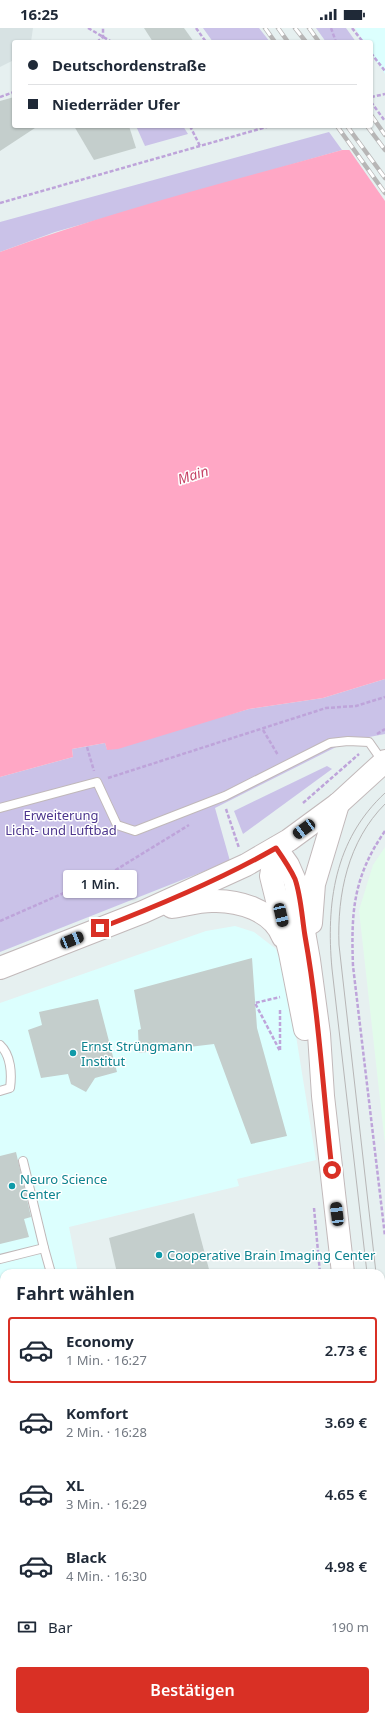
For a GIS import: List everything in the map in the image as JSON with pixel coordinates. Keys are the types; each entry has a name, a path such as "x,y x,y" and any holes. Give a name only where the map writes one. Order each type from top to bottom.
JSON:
{"main road":[{"path":"0,968 143,912 246,865 276,848 338,804 384,762"},
{"path":"338,804 314,884 300,957 306,1033 323,1096 344,1269"},
{"path":"276,848 270,876 300,957"},
{"path":"143,912 210,900 230,901 251,908 267,916 300,957"}],"lane":[{"path":"0,808 97,782 117,825 135,831 225,796 330,742 369,742 384,762"},
{"path":"0,1045 6,1051 12,1077 10,1088 0,1091"},
{"path":"23,1161 50,1269"},
{"path":"0,1259 44,1248"}],"path":[{"path":"88,28 108,40"},
{"path":"103,28 103,37"},
{"path":"196,28 205,40"},
{"path":"331,28 335,40"},
{"path":"352,28 361,40"},
{"path":"99,40 103,37"},
{"path":"373,56 385,71"},
{"path":"0,97 12,93"},
{"path":"373,97 385,94"},
{"path":"373,105 385,122"},
{"path":"191,128 200,146"},
{"path":"0,203 263,128"},
{"path":"87,747 97,782 263,730 326,708 356,706 385,697"},
{"path":"263,730 275,752"},
{"path":"220,810 231,806"},
{"path":"225,808 240,850"},
{"path":"0,920 114,871 196,821"},
{"path":"385,831 370,853 362,874 355,894 352,923 353,966 385,1236"},
{"path":"280,997 280,1044 280,1051 255,1003 280,997"}],"shaded area":[{"path":"0,28 33,28 31,40 12,40 12,61 0,67"},
{"path":"355,28 385,28 385,74 373,56 373,40 363,40"},
{"path":"385,847 385,1144 359,910 373,865"},
{"path":"235,926 254,932 276,949 287,980 316,1160 237,1179 239,1186 69,1227 77,1269 0,1269 0,1003 206,931"}],"green space":[{"path":"203,28 259,28 268,40 212,40"},
{"path":"316,28 346,28 355,40 325,40"},
{"path":"137,128 184,128 188,134 145,146"},
{"path":"329,132 342,150 55,232 0,252 0,222"},
{"name":"Erweiterung Licht- und Luftbad","path":"385,679 385,734 348,741 215,808 230,861 0,952 0,777 73,757 72,749 105,743 107,749 249,709 323,698"},
{"path":"327,766 332,769 243,834 234,811"}],"water":[{"name":"Main","path":"385,138 385,679 323,698 249,709 118,749 107,750 105,743 72,749 73,757 0,777 0,252 127,210 342,150 349,150"}],"pier":[{"path":"385,136 385,201 348,148"}],"building":[{"path":"144,28 184,28 193,40 152,40"},
{"path":"12,98 12,128 35,128 0,151 0,101"},
{"path":"75,128 130,128 136,148 94,160"},
{"name":"Ernst Strüngmann Institut","path":"252,958 257,1028 287,1136 251,1144 214,1044 139,1053 138,1030 141,1029 134,990"},
{"path":"98,999 117,1072 95,1078 86,1092 71,1084 68,1074 41,1078 28,1030 42,1025 39,1012"},
{"name":"Neuro Science Center","path":"16,1152 31,1217 24,1219 29,1237 0,1244 0,1156"},
{"name":"Cooperative Brain Imaging Center","path":"194,1213 209,1269 116,1269 109,1238"}],"tram line":[{"path":"367,1269 330,945 333,897 337,874 344,852 354,831 368,811 385,793"},
{"path":"376,1269 339,945 339,926 340,907 347,869 362,834 385,804"}],"railway":[{"path":"265,28 274,40"},
{"path":"278,28 287,40"},
{"path":"295,28 304,40"},
{"path":"309,28 318,40"},
{"path":"373,118 385,135"},
{"path":"338,128 385,193"},
{"path":"348,128 385,178"},
{"path":"368,128 385,150"}],"place":[{"name":"Ernst Strüngmann Institut","path":"73,1053"},
{"name":"Neuro Science Center","path":"12,1186"},
{"name":"Cooperative Brain Imaging Center","path":"159,1255"}],"route":[{"path":"100,928 143,912 246,865 276,848 288,865 295,881 309,960 319,1034 323,1096 332,1170"}]}
